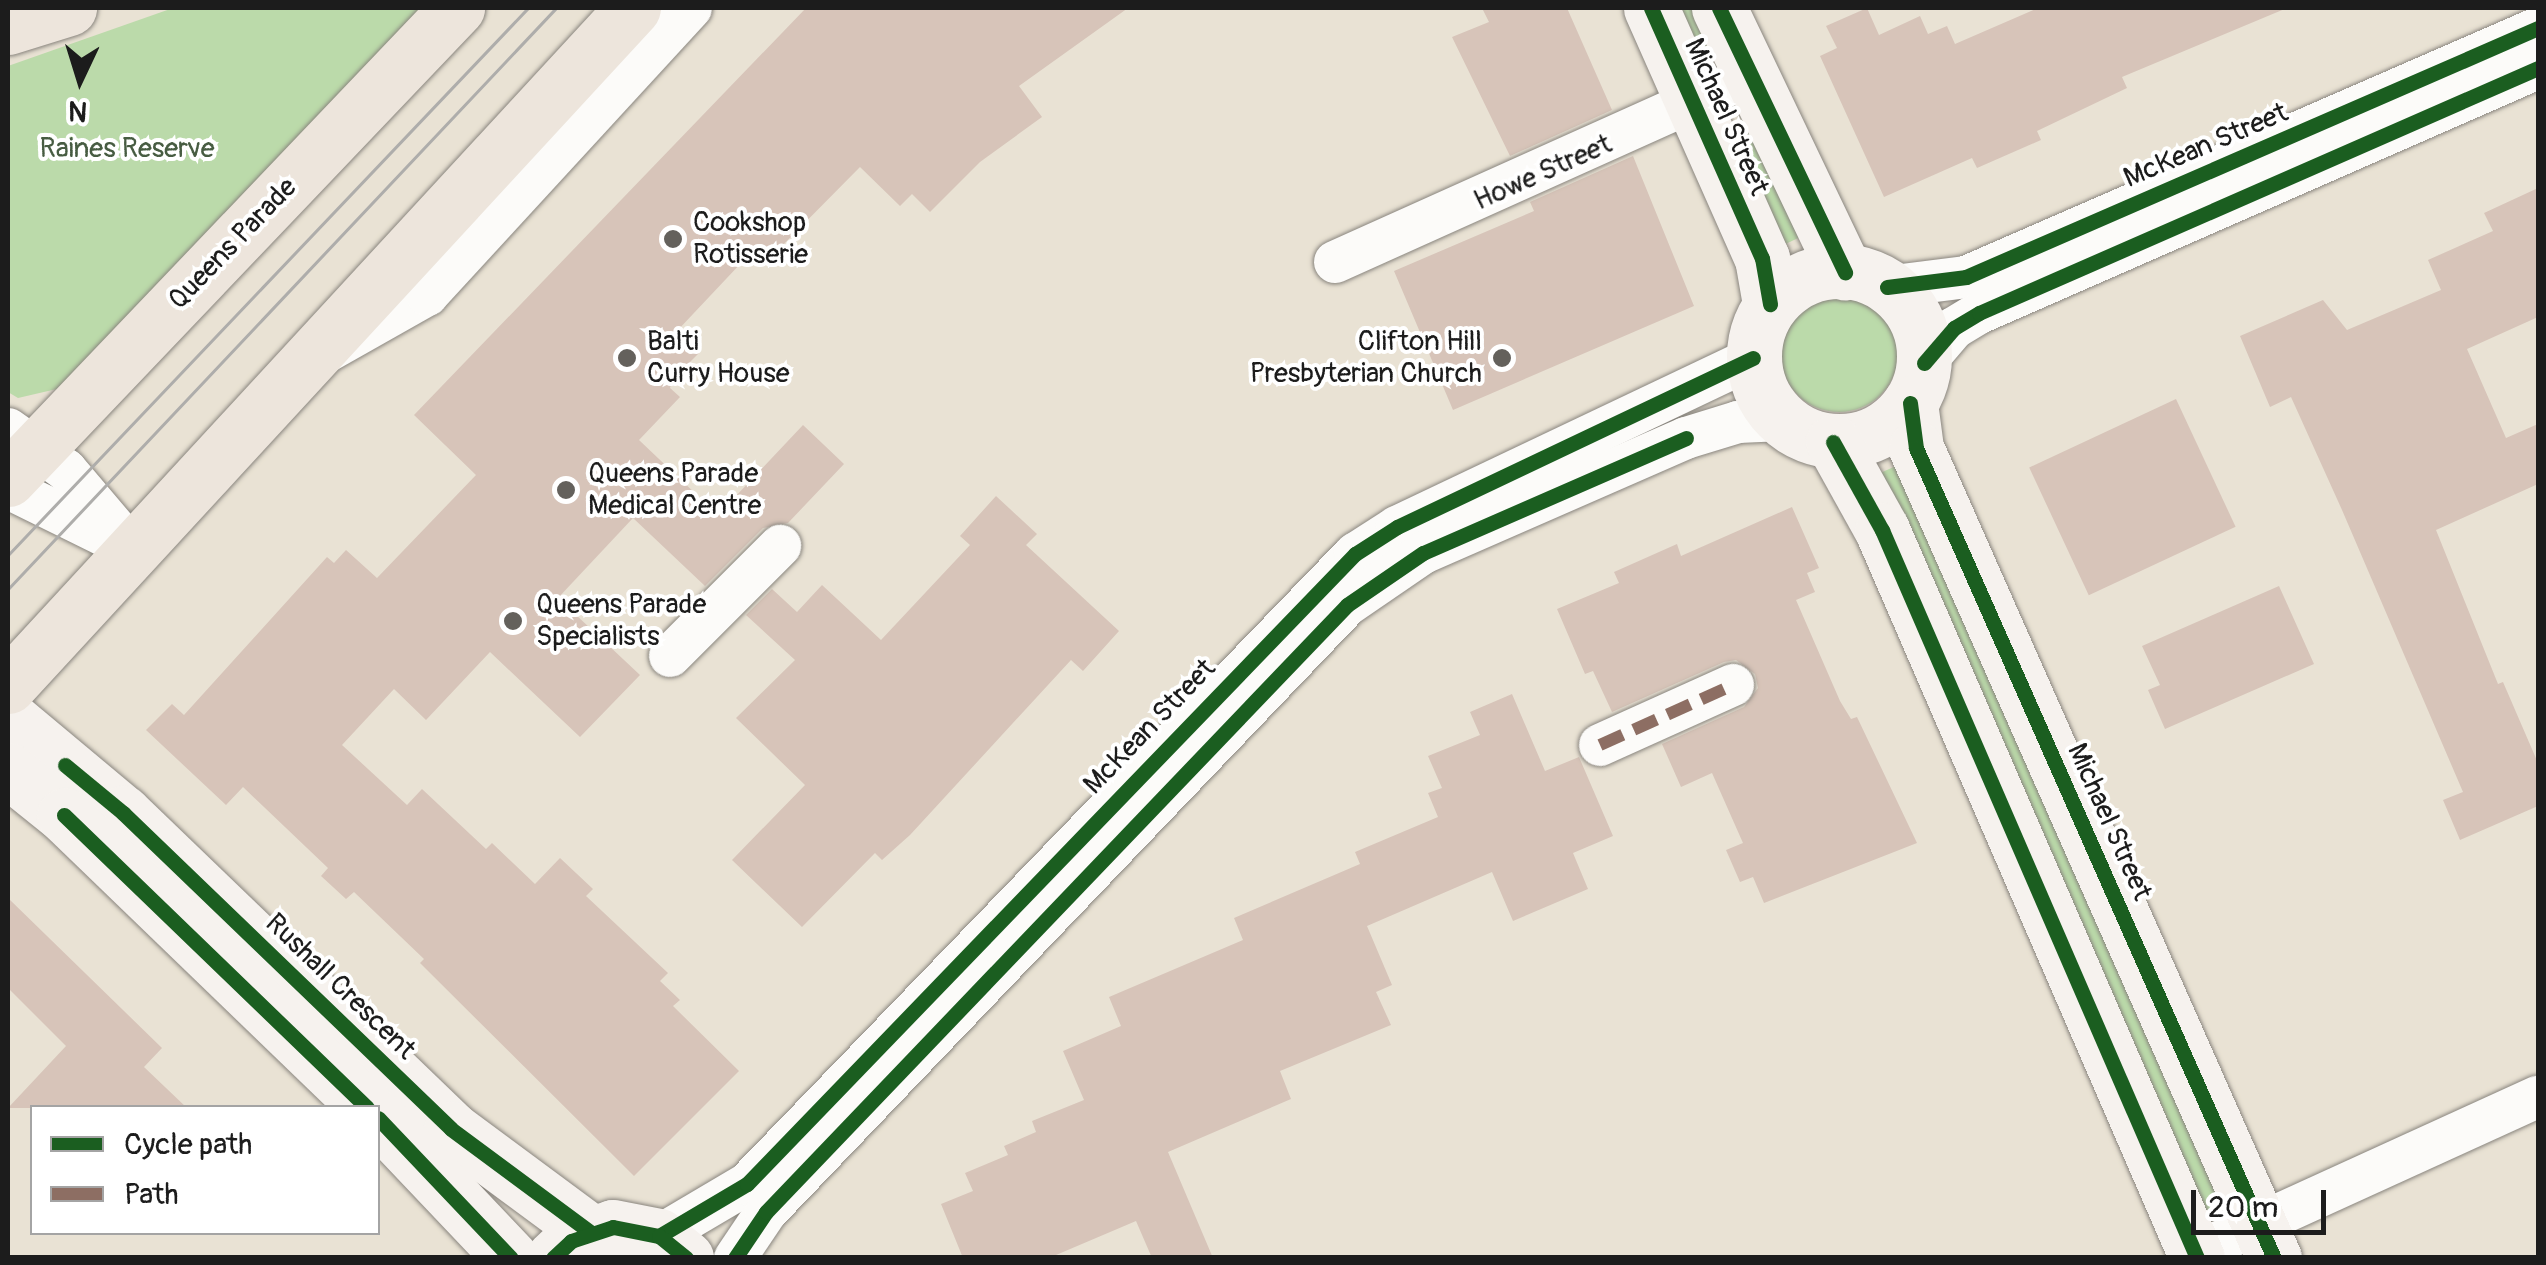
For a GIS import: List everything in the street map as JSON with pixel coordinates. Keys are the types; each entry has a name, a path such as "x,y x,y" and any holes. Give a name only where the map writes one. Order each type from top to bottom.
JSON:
{"main road":[{"path":"8,27 68,8"},
{"name":"Queens Parade","path":"15,461 457,8"},
{"path":"8,686 320,354 577,102 633,8"}],"street":[{"path":"577,102 691,8"},
{"name":"Michael Street","path":"1651,8 1762,258 1770,304"},
{"name":"Michael Street","path":"1719,8 1749,76 1866,279"},
{"name":"McKean Street","path":"1866,279 1966,277 2538,28"},
{"path":"735,1258 766,1212 1347,605 1422,553 1686,438 1738,422 1782,420 1833,442 1877,433 1954,328 1979,313 2538,68"},
{"name":"Howe Street","path":"1335,262 1749,76"},
{"path":"1782,420 1753,358 1770,304 1791,285 1866,279 1908,307 1917,383"},
{"name":"McKean Street","path":"673,1247 746,1184 1354,554 1397,527 1753,358"},
{"name":"Michael Street","path":"1917,383 1916,448 2267,1242"},
{"path":"1833,442 1882,530 2196,1256 2267,1242 2538,1097"},
{"path":"15,461 77,481 133,549"},
{"path":"670,656 780,546"},
{"path":"1600,745 1733,685"},
{"name":"Rushall Crescent","path":"8,717 123,813 571,1245"},
{"path":"8,770 64,814 364,1105"},
{"path":"380,1120 512,1258"},
{"path":"571,1245 613,1227 673,1247"}],"green space":[{"name":"Raines Reserve","path":"173,8 425,8 61,388 18,398 8,392 8,66"},
{"path":"1664,8 1705,8 1724,52 1690,66"},
{"path":"1751,120 1805,235 1772,250 1718,135"},
{"path":"1839,294 1862,299 1881,311 1893,330 1898,353 1893,376 1881,395 1862,407 1839,412 1816,407 1797,395 1785,376 1780,353 1785,330 1797,311 1816,299"},
{"path":"1905,462 2233,1199 2195,1216 1867,479"}],"building":[{"path":"806,8 1128,8 1019,86 1042,117 980,162 930,212 912,194 900,206 860,167 772,256 759,244 677,331 700,352 673,379 670,388 680,397 639,440 718,515 803,425 844,464 788,523 763,528 705,586 633,518 558,598 640,675 580,737 490,652 426,720 394,689 342,745 407,805 422,789 486,849 492,843 535,884 560,858 593,889 586,896 668,973 660,981 680,1000 673,1006 739,1071 634,1176 420,963 424,959 354,892 346,899 321,876 328,868 243,787 226,805 146,730 172,704 184,715 327,557 334,563 346,550 377,578 476,475 414,415"},
{"path":"1482,8 1567,8 1612,110 1510,156 1452,37 1489,22"},
{"path":"1867,8 1879,35 1920,16 1928,34 1947,26 1955,44 2038,8 2287,8 2122,77 2127,88 2037,131 2041,140 1977,168 1972,158 1884,197 1820,56 1837,48 1826,26"},
{"name":"Clifton Hill Presbyterian Church","path":"1633,156 1694,306 1453,410 1394,271 1534,211 1530,202"},
{"path":"2538,188 2538,317 2467,349 2506,438 2538,424 2538,484 2436,530 2498,684 2503,682 2538,763 2538,806 2460,840 2443,800 2463,792 2342,510 2291,397 2270,407 2240,336 2323,300 2347,330 2441,290 2428,260 2493,231 2484,213"},
{"path":"2176,399 2236,527 2089,595 2029,467"},
{"path":"996,496 1037,534 1026,545 1119,631 1083,671 1071,660 910,835 882,860 875,853 802,927 732,860 805,785 736,718 795,660 746,615 772,589 797,612 822,585 881,640 970,545 960,536"},
{"path":"1792,507 1819,568 1807,573 1815,592 1796,600 1840,701 1851,719 1857,717 1917,843 1764,903 1753,877 1740,882 1726,850 1743,843 1712,773 1681,787 1662,744 1744,707 1758,688 1755,674 1736,660 1724,662 1612,712 1593,671 1585,674 1557,609 1619,583 1614,572 1677,544 1681,556"},
{"path":"2279,586 2314,664 2165,729 2148,690 2160,685 2142,646"},
{"path":"1512,694 1545,771 1579,757 1613,836 1573,853 1588,889 1513,921 1492,872 1367,926 1392,985 1376,992 1391,1025 1280,1071 1291,1099 1168,1152 1213,1258 1152,1258 1136,1221 1049,1258 963,1258 941,1204 973,1191 965,1173 1008,1155 1004,1146 1036,1132 1032,1121 1084,1100 1063,1051 1121,1026 1109,997 1243,940 1234,918 1360,864 1355,852 1438,817 1428,793 1442,788 1428,756 1480,735 1470,712"},
{"path":"8,898 162,1048 144,1067 184,1105 8,1108 66,1046 8,988"}],"tram line":[{"path":"8,555 528,8"},
{"path":"8,589 556,8"}],"marked path":[{"path":"1600,745 1733,685"}],"cycle path":[{"path":"1651,8 1762,258 1770,304"},
{"path":"1719,8 1845,272"},
{"path":"1887,287 1966,277 2538,28"},
{"path":"1924,363 1954,328 1979,313 2538,68"},
{"path":"659,1236 747,1184 1355,554 1397,527 1753,358"},
{"path":"1910,403 1916,448 2274,1258"},
{"path":"735,1258 766,1212 1347,605 1423,553 1686,438"},
{"path":"1833,442 1882,530 2197,1258"},
{"path":"65,765 123,813 451,1129 590,1232"},
{"path":"64,815 364,1105"},
{"path":"380,1120 511,1258"},
{"path":"553,1258 571,1241 613,1227 659,1236 686,1258"}],"place":[{"name":"Cookshop Rotisserie","path":"673,239"},
{"name":"Balti Curry House","path":"627,358"},
{"name":"Clifton Hill Presbyterian Church","path":"1502,358"},
{"name":"Queens Parade Medical Centre","path":"566,490"},
{"name":"Queens Parade Specialists","path":"513,621"}]}
